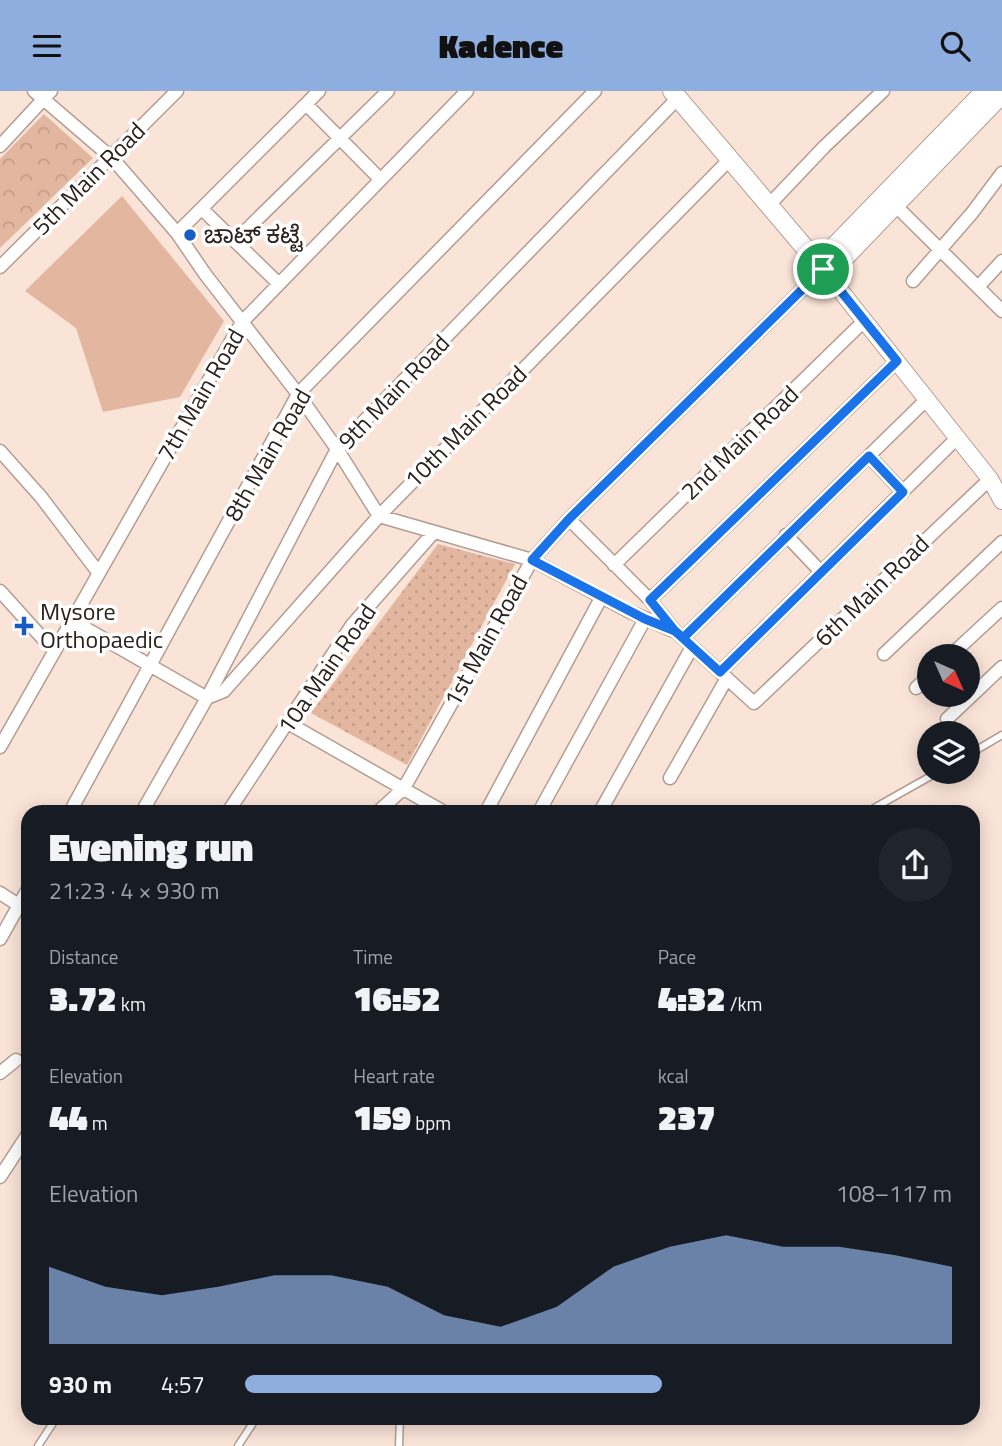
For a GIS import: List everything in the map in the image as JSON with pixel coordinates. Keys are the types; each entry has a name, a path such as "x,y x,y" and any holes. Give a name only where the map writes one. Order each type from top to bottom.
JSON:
{"main road":[{"path":"823,269 985,91"},
{"path":"823,269 895,205 1002,94"},
{"path":"675,95 823,269"}],"street":[{"name":"5th Main Road","path":"0,267 177,91"},
{"path":"177,233 319,91"},
{"path":"235,241 338,137 388,91"},
{"name":"7th Main Road","path":"0,747 242,322 467,91"},
{"name":"8th Main Road","path":"74,805 298,394 595,91"},
{"path":"769,205 824,147 883,91"},
{"path":"0,146 43,94 112,158 177,233 298,394 379,516 532,560 683,639"},
{"name":"9th Main Road","path":"146,805 207,698 337,449 675,95"},
{"path":"306,104 380,179"},
{"name":"10th Main Road","path":"207,698 225,691 379,516 730,159"},
{"path":"913,281 1002,173"},
{"path":"895,205 1002,310"},
{"path":"202,209 279,284"},
{"path":"978,288 1002,261"},
{"path":"823,269 958,437 990,479 1002,501"},
{"name":"1st Main Road","path":"386,805 404,788 532,560 569,519 823,269"},
{"name":"2nd Main Road","path":"614,565 865,320"},
{"path":"628,611 897,361"},
{"path":"603,805 683,639 786,535 928,399"},
{"path":"670,778 724,675 821,572 958,437"},
{"path":"0,451 41,497 99,572"},
{"path":"869,456 903,492"},
{"name":"6th Main Road","path":"724,675 754,703 990,479"},
{"path":"569,519 683,639 724,675"},
{"name":"10a Main Road","path":"233,805 352,625 434,532"},
{"path":"786,535 821,572"},
{"path":"884,654 1002,542"},
{"path":"0,591 54,651"},
{"path":"490,805 601,597"},
{"path":"963,644 1002,608"},
{"path":"543,805 645,619"},
{"path":"71,620 207,698"},
{"path":"947,719 1002,667"},
{"path":"288,723 404,788 428,805"},
{"path":"0,893 21,906"},
{"path":"0,939 21,912"},
{"path":"0,1073 16,1060"},
{"path":"0,1177 21,1145"}],"lane":[{"path":"980,748 1002,735"},
{"path":"879,805 917,784"},
{"path":"38,1446 52,1425"},
{"path":"238,1446 252,1425"},
{"path":"399,1446 400,1425"}],"green space":[{"path":"44,114 93,158 0,248 0,159"},
{"path":"122,196 224,321 180,397 103,412 76,328 25,291"},
{"path":"438,544 515,564 407,765 311,713"}],"place":[{"name":"ಚಾಟ್ ಕಟ್ಟೆ","path":"190,235"},
{"name":"Mysore Orthopaedic","path":"24,626"}],"route":[{"path":"823,269 569,519 532,560 645,619 675,631 683,638 869,456 903,492 720,672 675,631 650,600 897,361 823,269"}]}
